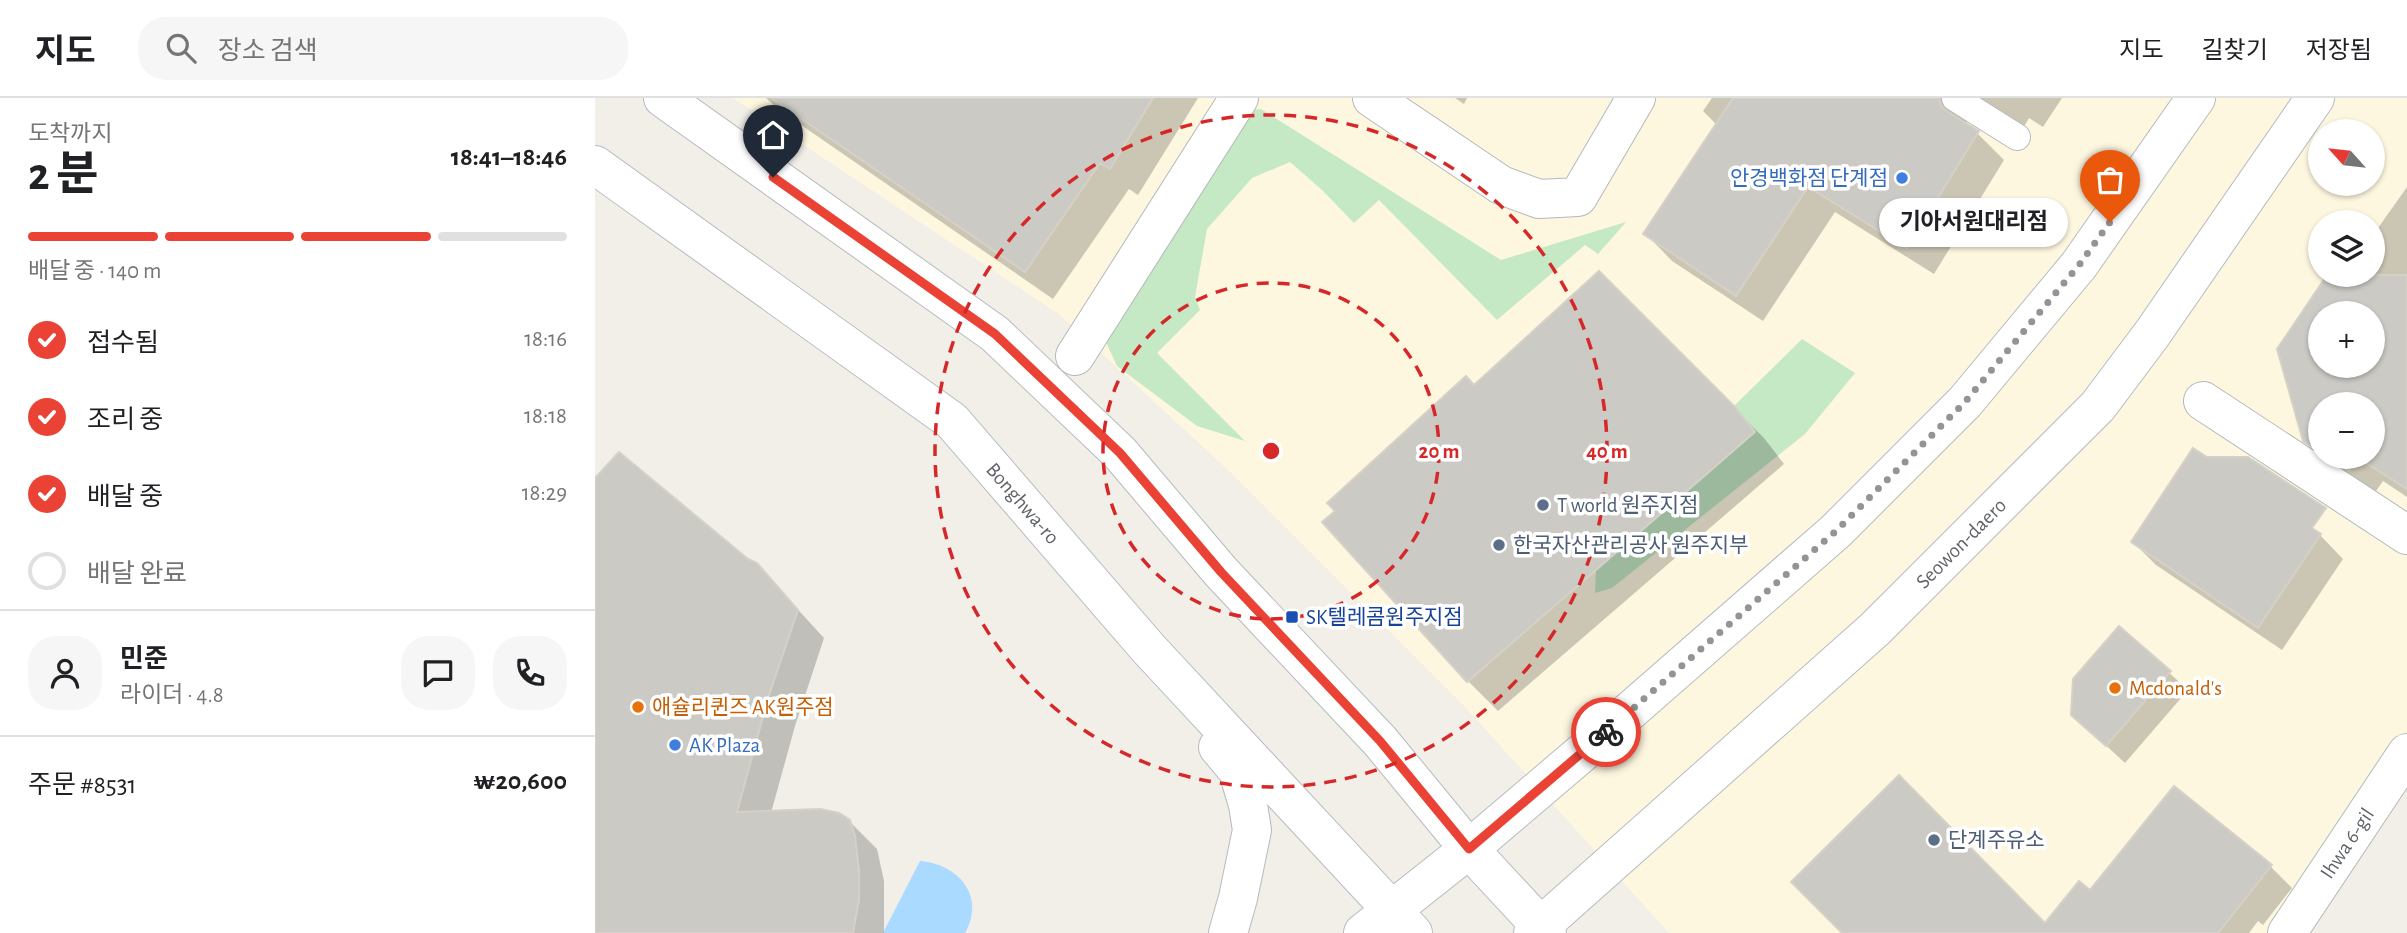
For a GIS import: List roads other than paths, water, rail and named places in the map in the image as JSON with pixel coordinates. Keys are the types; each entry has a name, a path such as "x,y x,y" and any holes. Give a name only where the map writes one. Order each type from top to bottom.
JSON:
{"street":[{"path":"663,98 995,334 1120,453 1221,572 1380,741 1540,931"},
{"path":"1075,356 1239,98"},
{"path":"1372,98 1501,185 1539,200 1578,197 1636,98"},
{"path":"1363,933 1402,921 1469,849 1836,531 1965,402 2079,265 2196,98"},
{"name":"Seowon-daero","path":"1540,931 1875,629 2098,406 2152,334 2315,98"},
{"name":"Bonghwa-ro","path":"595,165 952,421 1148,648 1402,921"},
{"path":"2203,401 2407,535"},
{"path":"1148,648 1188,709 1238,772 1248,805 1252,830 1228,933"},
{"name":"Ihwa 6-gil","path":"2287,933 2407,753"}],"lane":[{"path":"1955,98 2017,138"}],"water":[{"path":"920,861 946,868 965,884 972,907 971,919 965,933 883,933"}],"place":[{"name":"안경백화점 단계점","path":"1902,178"},
{"name":"기아서원대리점","path":"2110,222"},
{"name":"T world 원주지점","path":"1543,505"},
{"name":"한국자산관리공사 원주지부","path":"1499,545"},
{"name":"SK텔레콤원주지점","path":"1292,617"},
{"name":"Mcdonald's","path":"2115,688"},
{"name":"애슐리퀸즈 AK원주점","path":"638,707"},
{"name":"AK Plaza","path":"675,745"},
{"name":"단계주유소","path":"1934,840"}]}
